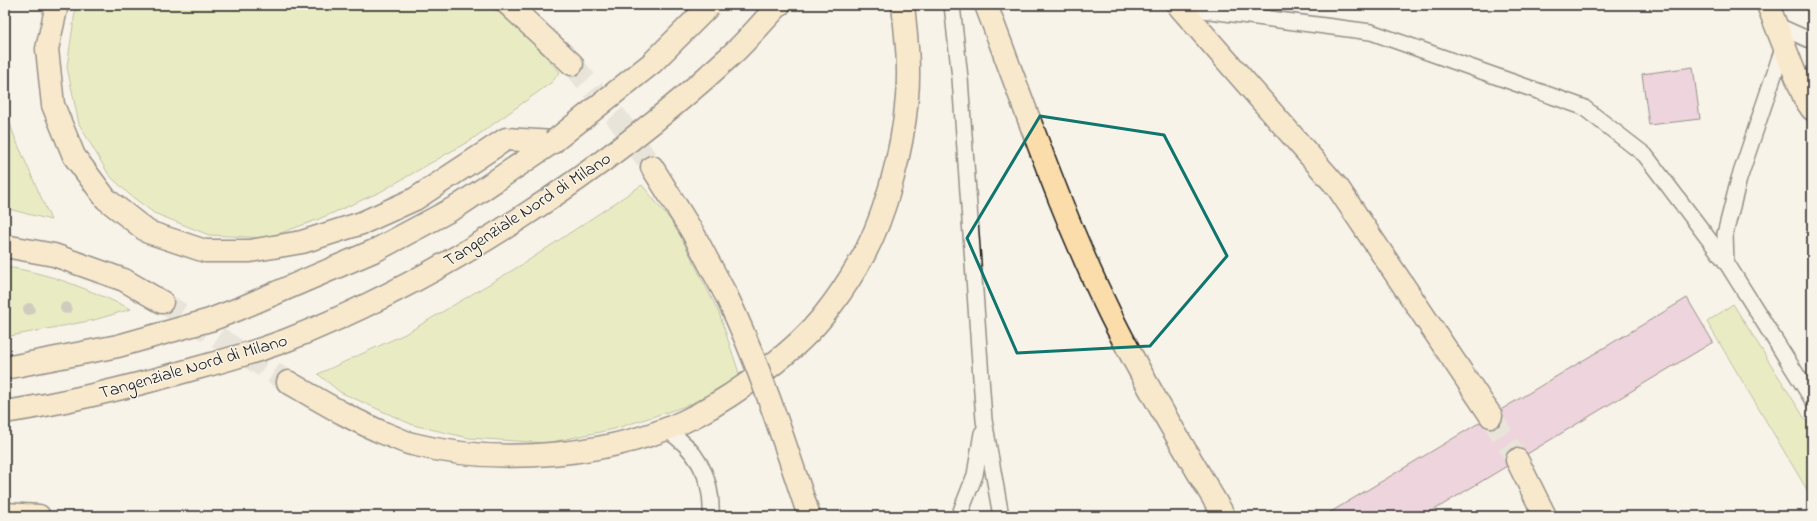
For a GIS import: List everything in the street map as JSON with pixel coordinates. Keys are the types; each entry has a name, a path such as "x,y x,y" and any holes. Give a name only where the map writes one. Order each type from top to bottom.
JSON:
{"highway":[{"path":"57,5 47,49 53,105 74,156 106,199 148,232 205,251 250,251 302,242 362,223 415,199 506,138 553,142"},
{"path":"509,5 572,64"},
{"path":"5,368 118,346 210,320 376,250 458,206 553,142 652,63 710,5"},
{"name":"Tangenziale Nord di Milano","path":"5,412 41,406 144,383 216,363 286,340 377,300 473,248 551,197 650,125 730,56 779,5"},
{"path":"730,56 792,5"},
{"path":"288,382 354,420 411,444 464,453 518,456 571,452 616,443 665,429 697,415 748,383 786,353 823,316 859,264 884,207 899,151 908,96 906,37 902,5"},
{"path":"986,5 1068,220 1111,316 1170,425 1224,516"},
{"path":"1768,5 1805,98 1812,109"},
{"path":"1179,6 1338,188 1491,416"},
{"path":"652,167 693,233 727,298 751,354 789,455 809,516"},
{"path":"5,246 54,255 117,277 162,302"},
{"path":"1517,460 1545,516"},
{"path":"5,514 39,516"}],"lane":[{"path":"952,5 960,78 984,420 1001,516"},
{"path":"1179,6 1371,32 1583,107 1645,155 1726,262 1812,399"},
{"path":"1776,25 1812,41"},
{"path":"1726,262 1725,234 1739,179 1784,45"},
{"path":"959,516 975,475 984,420"},
{"path":"665,429 681,439 702,466 710,500 711,516"}],"highlighted area":[{"path":"1040,116 1164,135 1227,256 1150,346 1017,353 967,238"}],"green space":[{"path":"76,5 489,5 520,30 560,72 552,82 471,140 380,192 319,219 267,238 209,235 154,213 130,195 109,175 79,124 67,67"},
{"path":"5,109 15,138 51,220 5,208"},
{"path":"642,185 676,227 719,313 740,376 689,405 614,429 547,443 469,438 413,425 340,392 318,374 405,334 523,264"},
{"path":"5,267 38,273 70,283 131,309 94,320 5,337"},
{"path":"1733,304 1812,430 1812,498 1707,322"}],"building":[{"path":"1693,67 1700,119 1649,125 1642,74"},
{"path":"1687,298 1713,342 1424,516 1324,516"}],"tunnel":[{"path":"572,64 618,119 652,167"},
{"path":"162,302 288,382"},
{"path":"1491,416 1517,460"}]}
